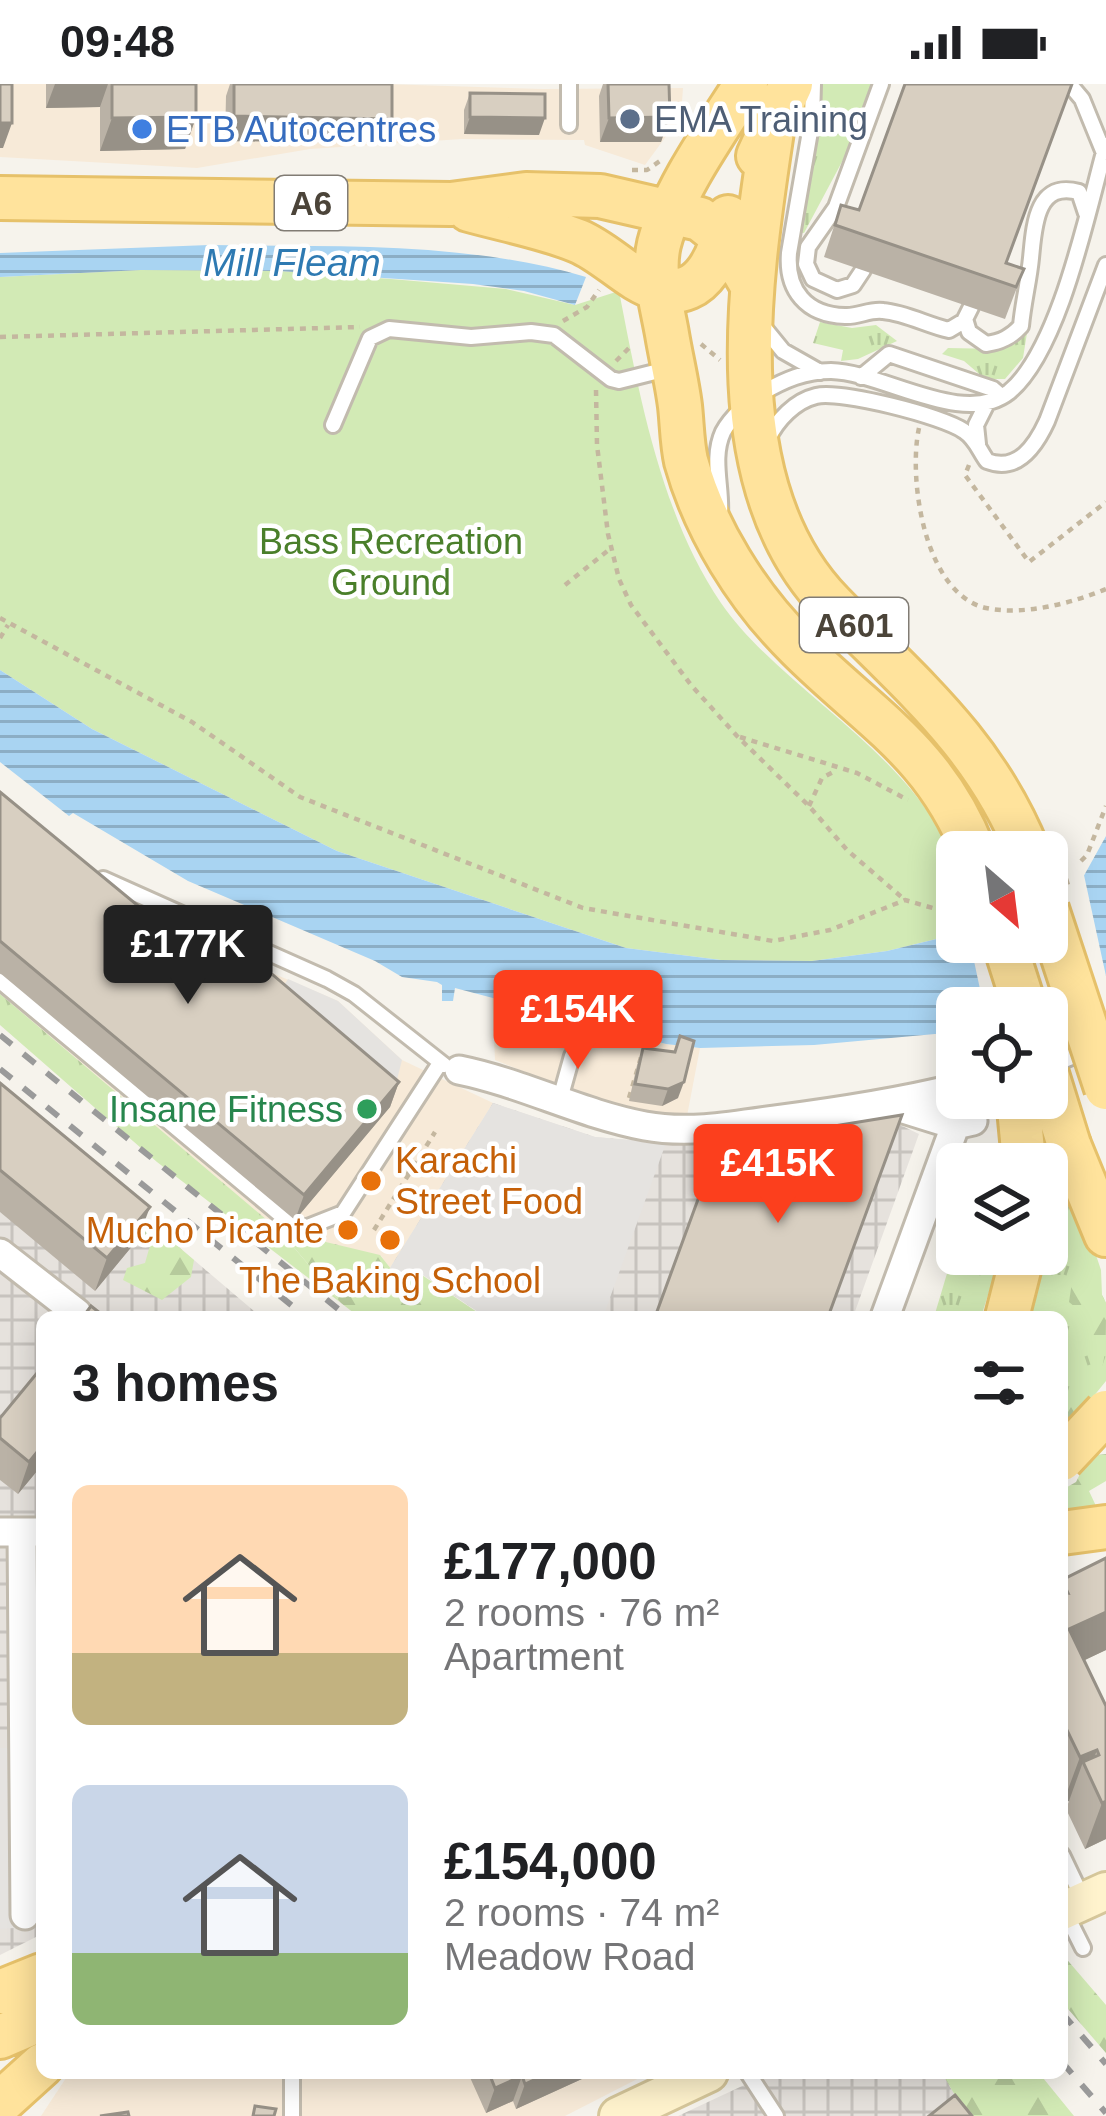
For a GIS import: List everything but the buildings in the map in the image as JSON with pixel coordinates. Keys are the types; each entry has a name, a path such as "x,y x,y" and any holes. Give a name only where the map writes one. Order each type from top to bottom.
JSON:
{"main road":[{"name":"A601","path":"746,84 700,155 672,211 657,256 629,280 679,401 685,457 718,537 768,615 926,768 965,831"},
{"name":"A601","path":"790,84 772,131 750,296 749,364 741,383 779,519 796,557 829,601 920,688 972,749 1018,831"},
{"path":"685,457 629,280 675,290 703,279 724,238 731,203 772,131"},
{"path":"626,200 654,188 700,155"},
{"path":"0,176 171,202"},
{"name":"A6","path":"0,198 451,204 526,194 626,200 700,219 724,238"},
{"path":"0,228 33,227 171,202"},
{"name":"A6","path":"451,204 574,239 598,250 629,280"},
{"path":"724,238 750,296"},
{"path":"1065,963 1106,1088"},
{"path":"1061,1119 1106,1235"},
{"path":"1009,1311 1018,1275"},
{"path":"1068,1453 1106,1412"},
{"path":"1068,1447 1106,1439"},
{"path":"1068,1532 1106,1526"},
{"path":"0,1992 36,1977"},
{"path":"0,2037 36,2022"},
{"path":"0,2103 36,2070"}],"street":[{"path":"1068,1051 1106,1036"},
{"path":"449,1066 664,1129 891,1105 936,1093"},
{"path":"891,1105 955,1125 973,1119"},
{"path":"887,1311 958,1119"},
{"path":"0,1253 74,1311"},
{"path":"21,1532 25,1915"},
{"path":"619,2116 696,2079"}],"lane":[{"path":"568,84 569,125"},
{"path":"813,84 816,94 788,272 795,293 813,309 839,316 886,311 949,330 968,313 969,332 986,344 998,343 1021,326 1032,227 1041,204 1048,196 1079,192 1086,216"},
{"path":"863,270 853,285 837,290 814,279 806,259 841,195 881,84"},
{"path":"978,444 976,425 994,400 1023,377 1057,313 1105,149 1071,86"},
{"path":"760,454 772,429 791,409 824,394 958,427 996,465 1020,459 1036,443 1106,265"},
{"path":"750,296 782,351 820,372"},
{"path":"333,425 370,338 389,329 471,337 554,335 619,381 655,372"},
{"path":"861,377 890,354 993,389 994,400"},
{"path":"718,537 721,494 716,460 741,383 820,372 861,377 963,405 994,400"},
{"path":"0,981 288,1221 305,1228 343,1213 449,1066 327,979 96,874"},
{"path":"560,1099 572,1056"},
{"path":"1068,1872 1079,1903 1083,1948"},
{"path":"292,2116 295,2079"},
{"path":"752,2079 776,2116"}],"path":[{"path":"543,334 629,280"},
{"path":"0,338 352,326 389,329"},
{"path":"687,333 741,383"},
{"path":"604,373 594,395 611,548 631,605 692,685 847,850 905,900 936,909"},
{"path":"978,444 965,475 1029,562 1106,502"},
{"path":"912,460 920,516 930,545 963,597 987,608 1023,608 1072,603 1106,589"},
{"path":"565,585 611,548"},
{"path":"0,618 192,722 300,797 583,908 773,941 830,931 905,900"},
{"path":"1,636 8,625"},
{"path":"737,736 878,782 916,806"},
{"path":"809,806 822,778 841,769"},
{"path":"1081,861 1106,806"},
{"path":"624,1121 640,1053 648,1055"},
{"path":"374,1230 435,1132"},
{"path":"380,1156 409,1174"}],"shaded area":[{"path":"0,84 683,88 681,116 645,165 585,145 584,140 462,139 310,149 197,168 0,157"},
{"path":"0,810 60,855 190,938 338,1001 402,1060 493,1103 390,1268 381,1256 280,1231 0,994"},
{"path":"288,979 338,1001 402,1060 390,1107 271,1006"},
{"path":"492,997 666,1044 700,1048 687,1116 630,1114 495,1060"},
{"path":"0,1095 254,1311 36,1311 36,1937 0,1955"},
{"path":"493,1103 595,1137 696,1146 892,1121 919,1134 855,1311 477,1311 417,1271 403,1285 390,1268"},
{"path":"493,1103 595,1137 666,1143 605,1311 477,1311 417,1271 403,1285 390,1268"},
{"path":"0,1748 22,1748 29,1927 0,1929"},
{"path":"65,2079 637,2079 565,2116 41,2116"},
{"path":"757,2079 945,2079 967,2116 678,2116"}],"green space":[{"path":"821,84 871,84 844,158 804,233 798,232"},
{"name":"Bass Recreation Ground","path":"141,270 279,271 506,289 575,305 619,291 655,453 700,569 748,636 890,766 938,831 936,939 812,961 721,960 626,948 337,851 92,729 0,670 0,277"},
{"path":"820,322 852,328 876,325 897,341 858,359 841,361 843,350 813,343"},
{"path":"1027,333 1023,358 1005,379 985,379 964,361 942,354 948,348 999,349"},
{"path":"0,994 280,1231 341,1303 157,1162 0,1025"},
{"path":"0,1095 194,1260 191,1277 162,1300 123,1280 127,1268 145,1263 151,1242 0,1118"},
{"path":"1051,1121 1058,1143 1039,1143 1039,1126"},
{"path":"1068,1172 1101,1270 1106,1381 1068,1428 1068,1311 1025,1311 1033,1275 1068,1275"},
{"path":"280,1231 380,1255 403,1284 416,1271 476,1311 351,1311"},
{"path":"947,1275 994,1275 983,1311 936,1311"},
{"path":"1079,1280 1102,1295 1105,1345 1095,1386 1068,1423 1068,1405 1087,1378 1092,1355 1089,1319 1069,1302 1072,1282"},
{"path":"1106,1454 1106,1481 1089,1491 1096,1506 1068,1512 1068,1487 1076,1482 1089,1456"},
{"path":"1068,1961 1106,2005 1106,2053 1068,2009"},
{"path":"945,2079 1044,2079 1074,2116 967,2116"}],"water":[{"name":"Mill Fleam","path":"209,245 446,252 540,265 586,277 575,305 473,284 279,271 141,270 0,277 0,253"},
{"path":"0,670 92,729 337,851 626,948 721,960 812,961 936,939 936,963 1068,963 1068,904 1106,836 1106,993 1068,1003 1068,987 936,987 936,1034 814,1045 700,1048 666,1044 455,988 453,1001 442,1001 442,985 437,982 402,977 188,881 73,813 69,816 0,762"}],"pier":[{"path":"1082,866 1106,976 1106,1000 1068,1013 1068,987 980,987 974,963 1068,963 1068,876"}],"railway":[{"path":"0,1035 341,1311"},
{"path":"0,1069 299,1311"},
{"path":"1068,2020 1106,2064"},
{"path":"1068,2069 1106,2113"}],"place":[{"name":"EMA Training","path":"630,119"},
{"name":"ETB Autocentres","path":"142,129"},
{"name":"Insane Fitness","path":"367,1109"},
{"name":"Karachi Street Food","path":"371,1181"},
{"name":"Mucho Picante","path":"348,1230"},
{"name":"The Baking School","path":"390,1240"}]}
